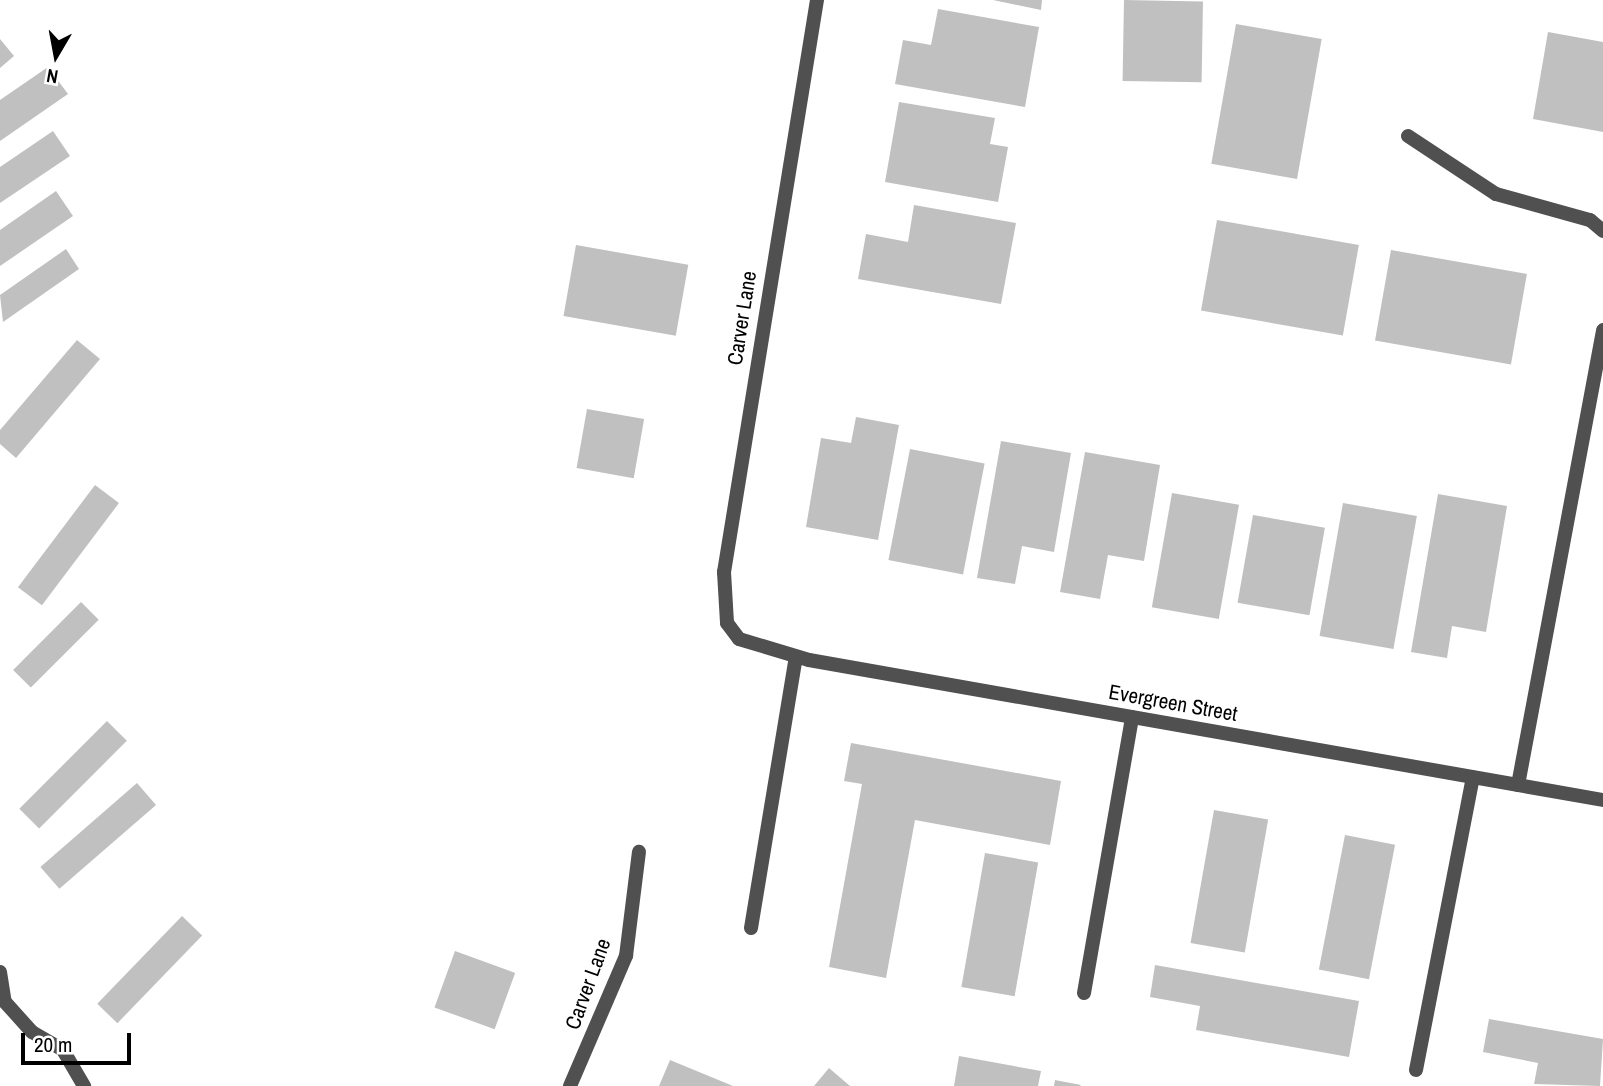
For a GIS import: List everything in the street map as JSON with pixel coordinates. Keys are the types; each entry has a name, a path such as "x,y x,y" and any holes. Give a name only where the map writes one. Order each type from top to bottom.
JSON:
{"street":[{"name":"Carver Lane","path":"739,639 727,623 724,572 817,0"},
{"path":"1408,136 1496,194 1590,220 1603,231"},
{"path":"1518,785 1603,330"},
{"name":"Evergreen Street","path":"739,639 796,657 1603,800"},
{"path":"751,928 796,657"},
{"path":"1084,993 1132,718"},
{"path":"1416,1070 1473,777"},
{"name":"Carver Lane","path":"570,1086 626,956 639,852"},
{"path":"0,972 5,1002 32,1032 63,1050 83,1086"}],"building":[{"path":"993,0 1042,0 1041,10"},
{"path":"1124,0 1203,1 1202,82 1123,81"},
{"path":"938,9 1039,27 1025,107 895,84 903,40 931,45"},
{"path":"1236,24 1322,39 1297,179 1211,164"},
{"path":"1548,32 1603,42 1603,132 1533,119"},
{"path":"0,39 14,56 0,68"},
{"path":"48,67 68,94 0,141 0,100"},
{"path":"899,102 995,118 990,144 1008,147 998,202 885,182"},
{"path":"53,131 70,156 0,203 0,167"},
{"path":"56,191 73,216 0,266 0,230"},
{"path":"914,205 1016,223 1001,304 858,279 866,234 908,242"},
{"path":"1217,220 1359,245 1343,336 1201,311"},
{"path":"576,245 688,265 676,336 563,316"},
{"path":"66,249 79,269 3,322 0,295"},
{"path":"1391,250 1527,274 1511,365 1375,341"},
{"path":"77,340 100,359 16,458 0,444 0,430"},
{"path":"587,409 644,419 634,478 577,468"},
{"path":"856,417 899,425 878,540 806,527 821,438 851,443"},
{"path":"1001,441 1071,453 1054,552 1022,546 1015,584 977,578"},
{"path":"910,449 985,464 963,574 888,560"},
{"path":"1085,452 1160,465 1144,561 1108,555 1100,599 1060,592"},
{"path":"95,485 119,503 42,605 18,587"},
{"path":"1172,493 1239,505 1219,619 1152,607"},
{"path":"1438,494 1507,506 1486,632 1452,626 1447,658 1411,652"},
{"path":"1343,503 1417,516 1393,649 1320,636"},
{"path":"1253,515 1325,528 1309,615 1238,603"},
{"path":"81,602 99,620 31,688 13,670"},
{"path":"107,721 127,741 39,828 19,809"},
{"path":"851,743 1061,781 1050,845 915,820 886,978 829,967 862,784 844,781"},
{"path":"137,783 156,805 59,889 40,867"},
{"path":"1214,810 1268,820 1245,952 1191,943"},
{"path":"1345,835 1395,845 1369,979 1319,969"},
{"path":"985,853 1038,862 1015,996 961,987"},
{"path":"182,916 202,935 117,1023 97,1004"},
{"path":"455,951 515,973 495,1029 434,1007"},
{"path":"1155,965 1359,1001 1349,1057 1196,1030 1200,1006 1150,997"},
{"path":"1489,1019 1603,1039 1600,1086 1534,1084 1538,1063 1483,1052"},
{"path":"959,1056 1041,1071 1038,1086 954,1086"},
{"path":"670,1060 733,1086 659,1086"},
{"path":"829,1068 850,1086 814,1086"},
{"path":"1055,1080 1081,1085 1054,1086"}]}
